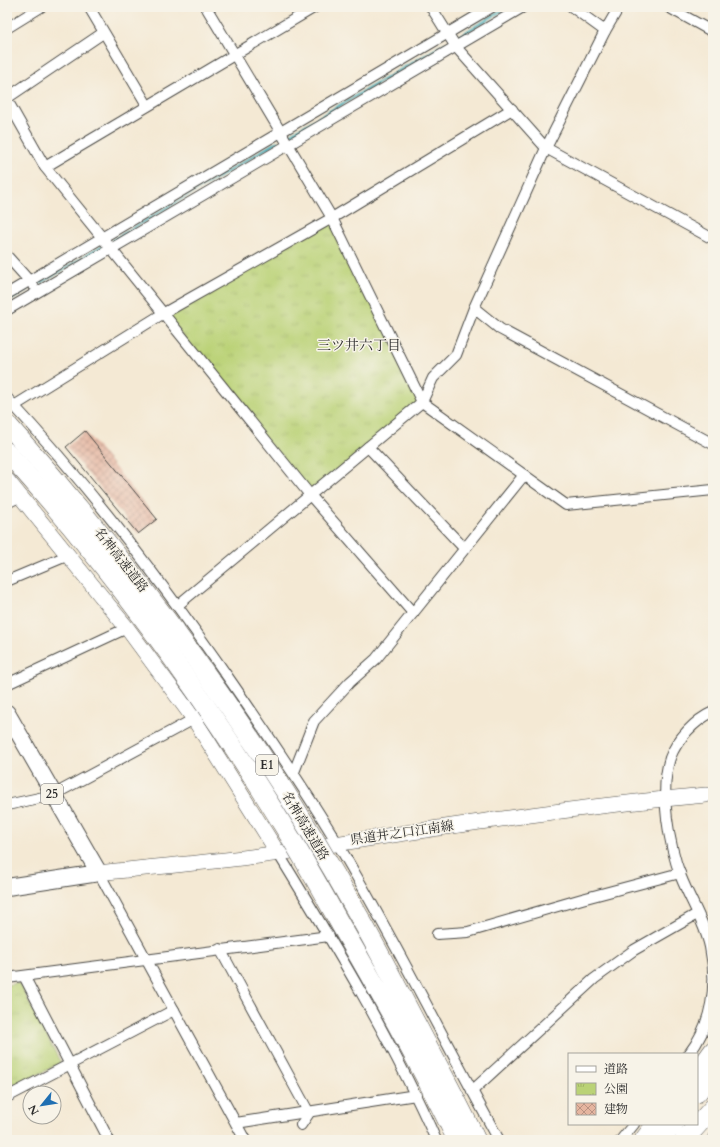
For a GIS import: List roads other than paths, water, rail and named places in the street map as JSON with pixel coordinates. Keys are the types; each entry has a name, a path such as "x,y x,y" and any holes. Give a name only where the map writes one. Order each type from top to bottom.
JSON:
{"highway":[{"name":"名神高速道路","path":"7,424 101,535 159,610 211,681 278,782 356,910 466,1118 476,1140"},
{"name":"名神高速道路","path":"7,452 87,546 144,620 245,765 290,836 378,990 457,1140"},
{"path":"698,1072 713,1051"},
{"path":"698,1092 713,1072"},
{"path":"698,1115 713,1095"},
{"path":"698,1121 713,1102"},
{"path":"698,1125 713,1108"},
{"path":"466,1118 479,1132 483,1140"},
{"path":"644,1140 655,1125"},
{"path":"660,1140 673,1125"},
{"path":"678,1140 689,1125"},
{"path":"684,1140 695,1125"},
{"path":"684,1140 698,1125"}],"main road":[{"path":"7,480 127,628 194,719 278,853"},
{"name":"25","path":"7,713 99,873"},
{"name":"県道井之口江南線","path":"99,873 278,853 337,842 666,798 706,795"},
{"path":"7,887 99,873"}],"street":[{"path":"7,28 41,7"},
{"path":"89,7 147,105"},
{"path":"206,7 332,218 422,402 566,505 713,490"},
{"path":"45,167 147,105 315,7"},
{"path":"431,7 456,47 546,148 713,239"},
{"path":"7,294 102,236 281,133 492,7"},
{"path":"7,310 523,7"},
{"path":"572,7 605,31"},
{"path":"178,605 422,402 433,378 456,355 474,308 546,148 605,31 620,7"},
{"path":"668,7 713,32"},
{"path":"103,33 7,99 45,167 112,248 310,495 412,614"},
{"path":"499,1140 337,842 294,772 178,605 107,513 11,402 332,218 512,109"},
{"path":"7,256 38,291"},
{"path":"474,308 500,329 713,444"},
{"path":"368,447 464,548"},
{"path":"294,772 314,721 350,682 376,659 524,474"},
{"path":"7,503 21,496"},
{"path":"7,581 69,555"},
{"path":"7,684 127,628"},
{"path":"690,1053 700,1040 709,1016 713,991 713,964 710,946 673,852 666,798 666,783 670,758 677,743 693,726 713,712"},
{"path":"7,805 23,803 53,795 194,719"},
{"path":"278,853 329,936 416,1095 436,1140"},
{"path":"99,873 245,1140"},
{"path":"437,934 468,932 582,899 680,873"},
{"path":"472,1091 594,979 634,950 697,914"},
{"path":"7,978 220,949 329,936"},
{"path":"220,949 309,1113"},
{"path":"24,976 109,1140"},
{"path":"8,1094 70,1065 174,1010"},
{"path":"236,1123 309,1113 416,1095"},
{"path":"301,1125 309,1113"},
{"path":"621,1140 633,1125"}],"waterway":[{"path":"458,37 508,7"},
{"path":"291,134 445,44"},
{"path":"113,240 277,142"},
{"path":"40,283 101,247"},
{"path":"7,302 27,290"}],"district":[{"name":"三ツ井六丁目","path":"359,345"}]}
